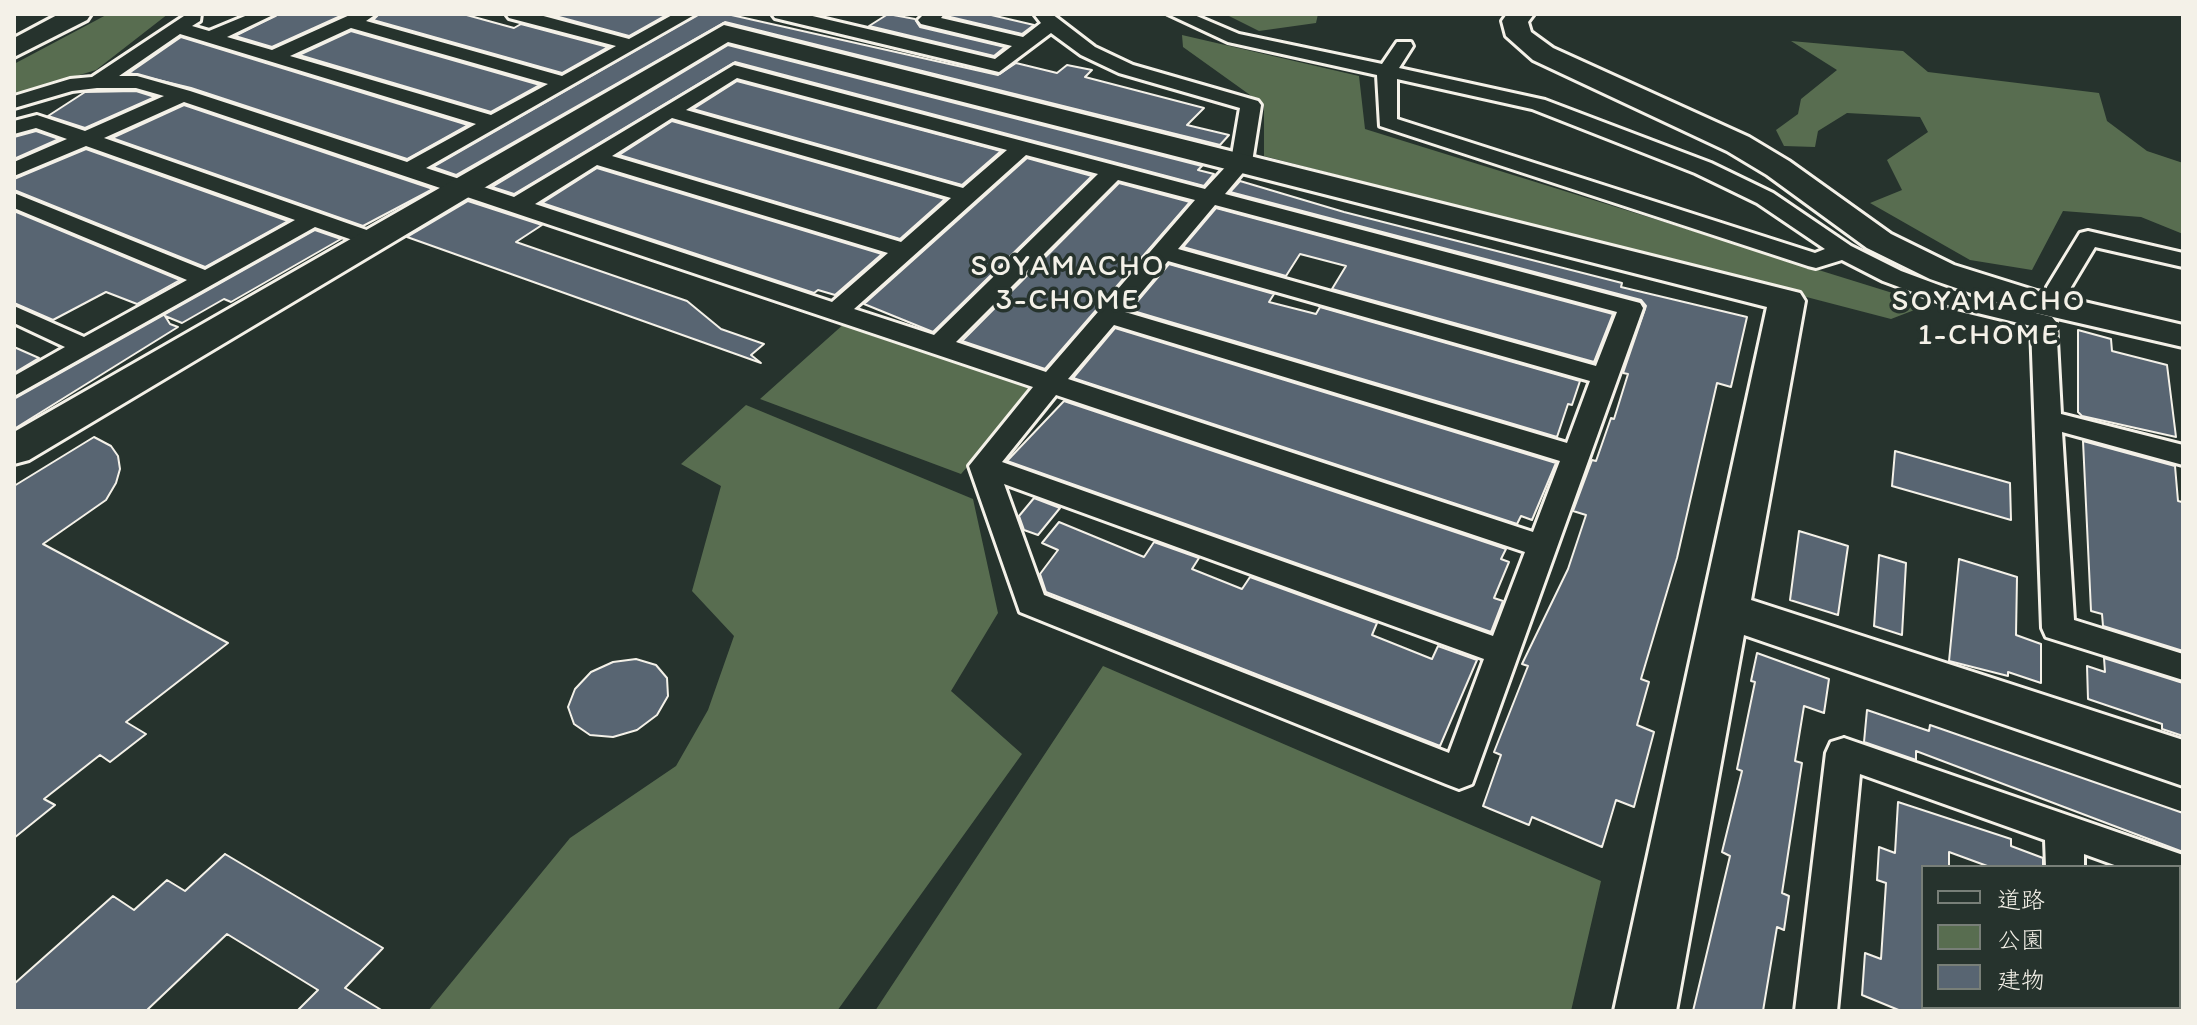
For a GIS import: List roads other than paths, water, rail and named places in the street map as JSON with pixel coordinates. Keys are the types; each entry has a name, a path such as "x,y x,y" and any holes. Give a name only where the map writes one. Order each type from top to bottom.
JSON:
{"main road":[{"path":"14,49 78,14"},
{"path":"1521,14 1515,21 1519,36 1543,54 1738,144 1778,168 1879,241 1942,272 2058,307 2183,336"},
{"path":"14,450 724,33 1787,301 1645,1011"},
{"path":"1726,610 2183,763"}],"street":[{"path":"97,82 198,14"},
{"path":"210,37 266,14"},
{"path":"274,56 368,14"},
{"path":"515,14 632,45"},
{"path":"408,170 687,14"},
{"path":"781,14 999,66 1027,44 1047,19 1088,51 1126,69 1251,105 1241,162 983,466"},
{"path":"935,14 927,20 1027,44"},
{"path":"1177,14 1234,38 1538,104 1689,162 1765,198 1843,251 1892,276 1934,292 2043,322 2058,628 2183,667"},
{"path":"350,22 563,82"},
{"path":"179,28 491,122"},
{"path":"1404,46 1387,71 1387,122 1816,261 1843,251"},
{"path":"516,206 734,71 1631,308 1459,773 1031,603 983,466"},
{"path":"14,102 70,85 97,82 137,82 183,95 838,310 1050,384 1544,547"},
{"path":"14,170 183,95"},
{"path":"668,111 967,196"},
{"path":"14,128 37,121 370,239"},
{"path":"838,310 1022,148"},
{"path":"594,157 905,251"},
{"path":"939,345 1113,172"},
{"path":"14,200 206,279"},
{"path":"14,387 313,219"},
{"path":"2058,307 2059,287 2088,238 2183,260"},
{"path":"1163,252 1605,377"},
{"path":"14,314 86,347"},
{"path":"1109,315 1577,456"},
{"path":"2050,420 2183,455"},
{"path":"983,466 1504,653"},
{"path":"1816,1011 1844,753 2064,849 2157,865"}],"district":[{"name":"SOYAMACHO 3-CHOME","path":"1068,284"},
{"name":"SOYAMACHO 1-CHOME","path":"1989,319"}]}
